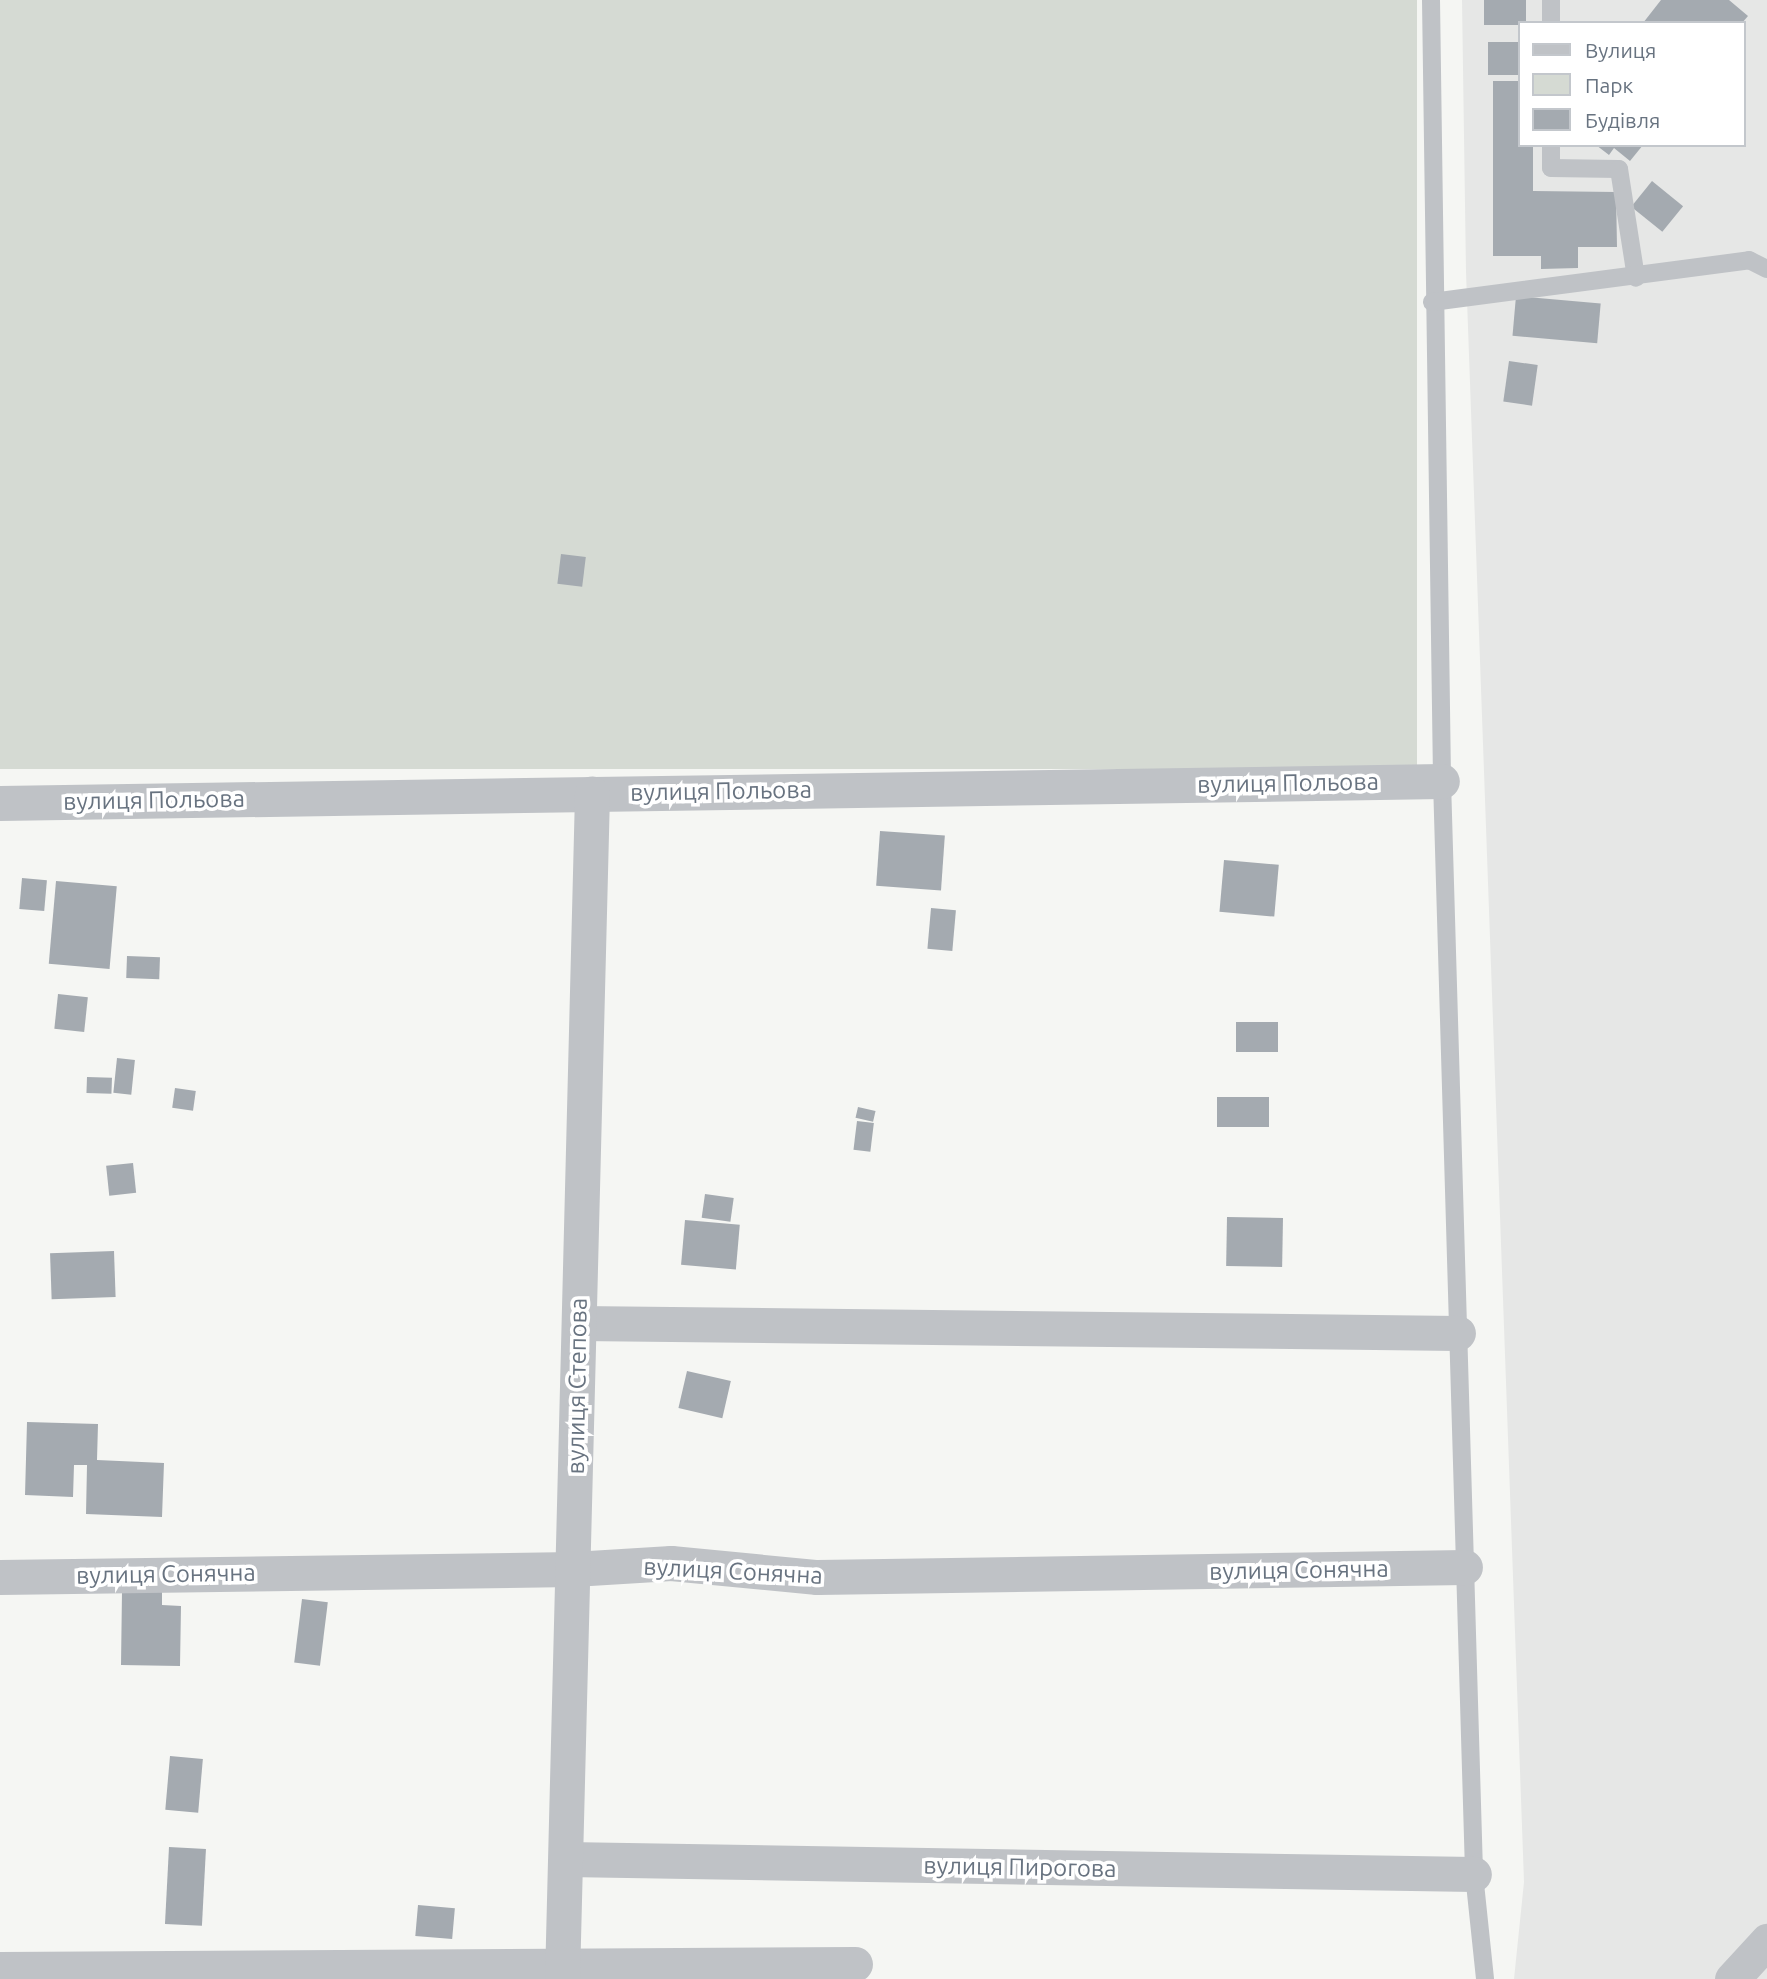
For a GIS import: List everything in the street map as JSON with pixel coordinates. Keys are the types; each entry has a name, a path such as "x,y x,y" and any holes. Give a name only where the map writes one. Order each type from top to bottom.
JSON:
{"street":[{"name":"вулиця Польова","path":"0,803 1442,780"},
{"name":"вулиця Степова","path":"561,1973 592,793"},
{"path":"579,1323 1458,1333"},
{"name":"вулиця Сонячна","path":"0,1577 573,1569 671,1563 817,1577 1465,1567"},
{"name":"вулиця Пирогова","path":"566,1859 1474,1874"},
{"path":"1732,1979 1767,1941"},
{"path":"0,1969 561,1973 855,1964"}],"lane":[{"path":"1431,0 1432,302 1442,780 1474,1874 1484,1978"},
{"path":"1551,21 1552,0"},
{"path":"1551,147 1551,168 1619,169 1636,278"},
{"path":"1432,302 1636,278 1749,260 1767,269"}],"shaded area":[{"path":"1462,0 1767,0 1767,1979 1514,1979 1524,1882 1466,272"}],"green space":[{"path":"0,0 1417,0 1417,769 0,769"}],"building":[{"path":"1484,0 1526,0 1526,21 1518,21 1518,25 1484,25"},
{"path":"1661,0 1729,0 1748,16 1744,21 1645,21"},
{"path":"1488,42 1518,42 1518,75 1488,75"},
{"path":"1493,81 1518,81 1518,147 1533,147 1533,191 1616,192 1617,247 1578,247 1578,268 1541,269 1541,256 1493,256"},
{"path":"1599,147 1641,147 1630,161 1614,148 1609,155"},
{"path":"1652,181 1683,206 1662,232 1631,207"},
{"path":"1516,296 1601,303 1597,343 1513,336"},
{"path":"1509,361 1538,365 1532,406 1503,402"},
{"path":"561,554 586,557 582,587 557,584"},
{"path":"880,831 945,836 941,890 876,886"},
{"path":"1224,860 1279,865 1274,917 1219,912"},
{"path":"22,878 47,880 44,911 19,909"},
{"path":"56,881 117,886 110,969 49,964"},
{"path":"931,908 956,910 952,951 927,949"},
{"path":"127,956 160,957 159,979 126,978"},
{"path":"58,994 88,997 84,1032 54,1029"},
{"path":"1236,1022 1278,1022 1278,1052 1236,1052"},
{"path":"117,1058 135,1060 131,1095 113,1093"},
{"path":"87,1077 112,1078 111,1094 86,1093"},
{"path":"175,1088 196,1091 193,1111 172,1108"},
{"path":"1217,1097 1269,1097 1269,1127 1217,1127"},
{"path":"858,1107 876,1111 873,1122 856,1118"},
{"path":"857,1121 874,1123 870,1152 853,1150"},
{"path":"133,1163 136,1193 109,1196 106,1166"},
{"path":"705,1194 734,1198 730,1222 702,1218"},
{"path":"1227,1217 1283,1218 1282,1267 1226,1266"},
{"path":"685,1220 740,1225 736,1270 681,1265"},
{"path":"114,1251 116,1297 52,1299 50,1253"},
{"path":"687,1371 731,1381 722,1418 678,1408"},
{"path":"27,1422 98,1424 97,1460 164,1463 162,1517 86,1514 87,1465 74,1465 73,1497 25,1495"},
{"path":"122,1591 162,1592 162,1605 181,1606 180,1666 121,1665"},
{"path":"302,1599 328,1602 320,1666 294,1663"},
{"path":"170,1756 203,1759 198,1813 165,1810"},
{"path":"169,1847 206,1849 202,1926 165,1924"},
{"path":"418,1905 455,1908 452,1939 415,1936"}]}
